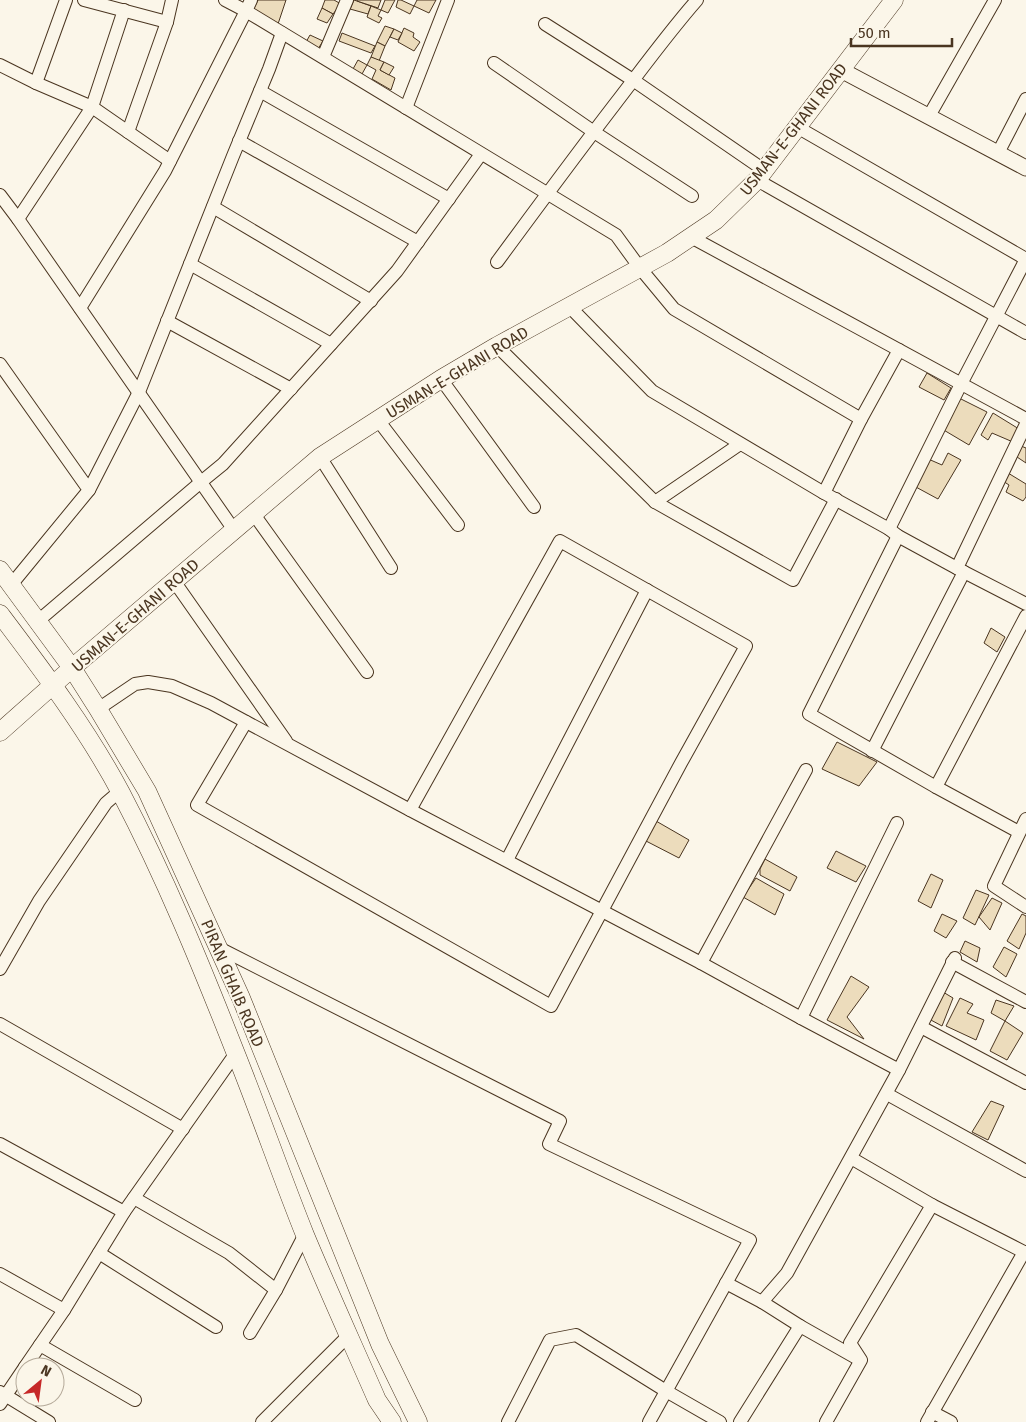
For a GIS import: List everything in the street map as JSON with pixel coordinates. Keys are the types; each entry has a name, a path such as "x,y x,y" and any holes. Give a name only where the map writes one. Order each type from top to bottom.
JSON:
{"main road":[{"name":"USMAN-E-GHANI ROAD","path":"0,732 72,668 320,457 441,379 569,306 668,253 716,220 761,175 894,0"},
{"name":"PIRAN GHAIB ROAD","path":"0,570 72,668 147,791 241,998 380,1344 418,1422"},
{"name":"PIRAN GHAIB ROAD","path":"2,621 53,685 120,791 178,911 236,1053 305,1234 377,1400 392,1422"}],"street":[{"path":"36,83 66,0"},
{"path":"84,0 167,22"},
{"path":"128,132 167,22 172,0"},
{"path":"225,0 249,6 282,33 616,235 674,309 861,419"},
{"path":"322,57 347,0"},
{"path":"406,108 448,0"},
{"path":"497,262 633,80 697,0"},
{"path":"929,116 996,0"},
{"path":"80,308 170,161 249,6"},
{"path":"18,219 92,107 124,10"},
{"path":"545,24 633,80 761,175 1026,333"},
{"path":"11,585 89,490 139,392 282,33"},
{"path":"494,63 594,132 692,196"},
{"path":"0,65 92,107 170,161"},
{"path":"841,70 1026,168"},
{"path":"260,91 449,199"},
{"path":"998,153 1026,99"},
{"path":"797,128 1026,259 961,384 809,714 1019,832"},
{"path":"239,141 418,242"},
{"path":"38,621 223,464 397,272 481,154"},
{"path":"0,195 234,530"},
{"path":"213,207 370,301"},
{"path":"691,237 1026,419"},
{"path":"190,264 331,344"},
{"path":"569,306 652,391 893,533 1026,604"},
{"path":"167,321 291,389"},
{"path":"497,346 655,502 793,580 836,500"},
{"path":"824,493 861,419 899,350"},
{"path":"0,364 89,490"},
{"path":"441,379 534,507"},
{"path":"378,420 458,525"},
{"path":"872,751 960,570 1026,424"},
{"path":"655,502 740,444"},
{"path":"320,457 391,568"},
{"path":"254,513 367,672"},
{"path":"246,722 197,805 551,1006 746,646 560,540 410,810"},
{"path":"174,581 288,744"},
{"path":"507,860 647,590"},
{"path":"936,787 1026,616"},
{"path":"98,709 136,684 148,682 172,686 211,703 900,1070"},
{"path":"701,963 806,770"},
{"path":"0,969 39,901 106,803 120,791"},
{"path":"1026,819 994,886 1026,907"},
{"path":"801,1018 897,823"},
{"path":"219,948 560,1121 549,1144 750,1240 648,1422"},
{"path":"762,1302 787,1273 900,1070 954,960 1026,1002"},
{"path":"0,1024 183,1129"},
{"path":"921,1026 1026,1084"},
{"path":"32,1357 64,1310 124,1212 236,1053"},
{"path":"887,1094 1026,1171"},
{"path":"0,1144 124,1212"},
{"path":"851,1158 932,1205 1025,1252 929,1417 951,1422"},
{"path":"134,1198 229,1253 276,1290"},
{"path":"861,1360 850,1343 932,1205"},
{"path":"250,1333 276,1290 305,1234"},
{"path":"99,1253 216,1327"},
{"path":"0,1274 64,1310"},
{"path":"726,1283 861,1360"},
{"path":"740,1422 800,1326"},
{"path":"262,1422 349,1335"},
{"path":"508,1422 550,1340 576,1335 720,1422"},
{"path":"40,1345 135,1400"},
{"path":"826,1422 861,1360"},
{"path":"15,1380 2,1397 49,1422"}],"building":[{"path":"258,0 286,0 278,24 253,10"},
{"path":"325,0 334,0 341,4 333,14 322,8"},
{"path":"354,0 371,6 368,14 350,9"},
{"path":"357,0 381,0 378,8"},
{"path":"385,0 395,0 388,13 381,10"},
{"path":"398,0 414,6 410,14 396,7"},
{"path":"417,0 436,0 429,13 414,6"},
{"path":"371,6 381,10 378,16 382,18 379,23 367,17"},
{"path":"322,8 333,14 327,23 317,19"},
{"path":"385,26 394,29 385,46 377,42"},
{"path":"404,28 414,33 413,37 420,42 414,51 398,42"},
{"path":"394,29 402,33 398,40 390,37"},
{"path":"342,33 375,46 371,53 339,41"},
{"path":"310,35 323,41 318,49 306,42"},
{"path":"377,42 385,46 379,61 371,57"},
{"path":"371,57 384,62 380,70 395,78 391,90 372,79 376,70 367,65"},
{"path":"358,60 367,65 362,74 353,69"},
{"path":"384,62 394,67 389,75 380,70"},
{"path":"927,373 951,388 944,400 919,387"},
{"path":"959,398 987,412 969,445 942,429"},
{"path":"993,413 1019,429 1013,442 992,433 988,440 981,435"},
{"path":"1021,446 1026,448 1026,463 1017,457"},
{"path":"948,453 961,460 938,499 914,486 926,458 942,465"},
{"path":"1008,473 1026,484 1026,497 1023,501 1006,492 1009,485 1003,481"},
{"path":"991,628 1005,637 997,652 984,643"},
{"path":"837,742 877,762 859,786 822,769"},
{"path":"656,821 689,840 679,858 646,841"},
{"path":"836,851 866,866 856,882 827,868"},
{"path":"765,859 797,877 790,891 760,875 760,869"},
{"path":"931,874 943,880 931,908 918,901"},
{"path":"756,878 784,894 775,915 743,897"},
{"path":"976,890 989,895 975,925 963,918"},
{"path":"992,898 1002,903 990,930 979,917"},
{"path":"942,914 957,921 946,938 934,931"},
{"path":"1022,914 1026,916 1026,933 1019,949 1007,941"},
{"path":"965,941 980,948 977,962 960,952"},
{"path":"1004,947 1017,954 1006,977 993,967"},
{"path":"851,976 869,987 847,1017 864,1039 827,1020"},
{"path":"943,992 953,998 942,1026 929,1019"},
{"path":"960,998 973,1004 967,1013 984,1020 976,1040 946,1026"},
{"path":"996,1000 1014,1006 1005,1021 991,1013"},
{"path":"1005,1021 1023,1033 1007,1060 990,1051"},
{"path":"991,1101 1004,1106 988,1140 972,1132"}]}
